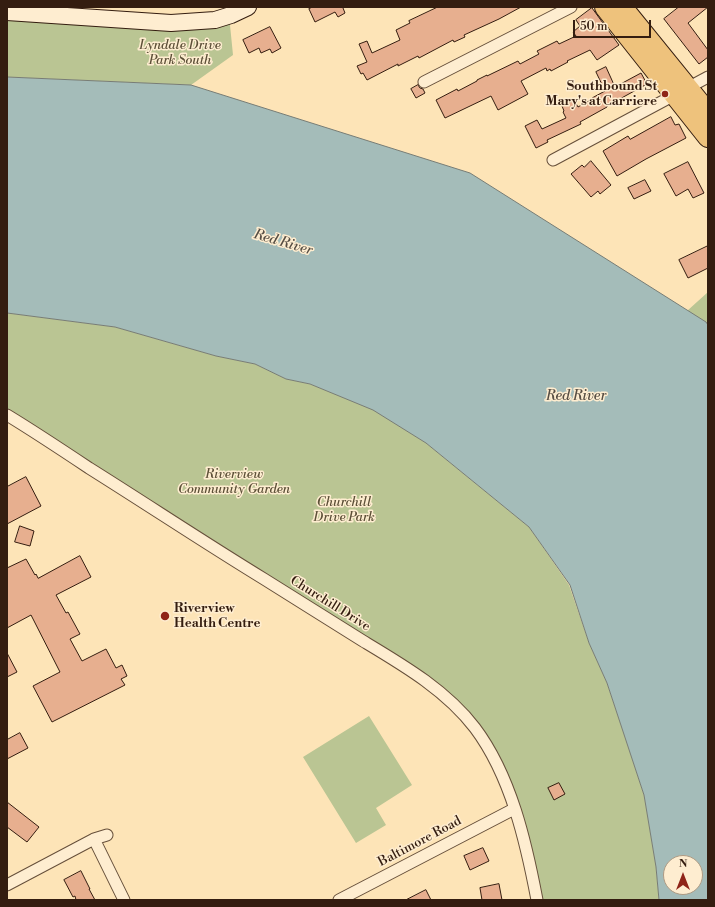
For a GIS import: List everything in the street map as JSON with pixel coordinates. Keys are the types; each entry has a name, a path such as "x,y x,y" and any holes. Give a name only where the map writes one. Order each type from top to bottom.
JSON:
{"highway":[{"path":"605,7 681,91 708,113"},
{"path":"622,7 681,91 708,137"}],"street":[{"path":"7,12 171,23 215,20 228,11 248,7"},
{"path":"424,82 571,7"},
{"path":"554,160 708,77"},
{"name":"Churchill Drive","path":"7,415 228,557 408,669 444,696 475,728 501,773 514,809 531,868 537,900"},
{"name":"Baltimore Road","path":"339,900 514,809"},
{"path":"7,885 94,839 107,835"},
{"path":"94,839 124,900"}],"green space":[{"name":"Lyndale Drive Park South","path":"229,15 233,55 191,85 7,77 7,16"},
{"path":"708,292 708,325 706,322 687,311"},
{"name":"Churchill Drive Park","path":"7,313 115,327 216,356 255,364 286,379 310,384 374,410 426,443 529,527 569,585 589,643 607,683 644,795 656,867 659,900 537,900 531,868 489,751 444,696 7,415"},
{"path":"369,716 412,785 376,808 386,825 356,843 303,757"}],"water":[{"name":"Red River","path":"7,77 191,85 470,173 706,322 708,325 708,900 659,900 656,867 644,795 607,683 589,643 570,585 529,527 426,443 373,410 310,384 286,379 255,364 216,356 115,327 7,313"}],"building":[{"path":"313,7 344,7 345,13 338,17 335,12 315,22 309,9"},
{"path":"438,7 521,7 464,35 465,37 454,42 453,40 419,58 418,56 398,66 398,64 367,80 363,73 361,74 357,66 367,62 359,44 367,41 372,53 400,40 396,30 410,23 409,21"},
{"path":"679,7 708,7 688,23 708,50 708,57 699,64 664,19"},
{"path":"592,8 619,45 597,60 590,50 567,61 568,62 551,71 550,69 547,71 546,68 521,81 528,94 498,110 491,96 445,118 436,100 457,89 458,91 487,75 518,61 520,64 539,54 537,51 557,41 559,44 576,36 573,32 580,26 576,20"},
{"path":"270,27 281,48 272,53 270,49 261,53 259,48 249,53 243,40"},
{"path":"606,67 615,87 641,73 647,84 580,122 581,124 547,140 548,142 536,148 525,126 537,120 542,129 566,118 562,106 574,100 578,107 605,91 596,72"},
{"path":"418,85 425,93 416,98 411,89"},
{"path":"671,117 675,125 679,124 686,138 617,176 603,151 628,136 630,139"},
{"path":"591,161 611,185 600,194 598,191 591,197 571,174 582,165 584,167"},
{"path":"688,162 704,193 693,198 688,189 676,196 664,174"},
{"path":"645,180 651,191 634,199 628,188"},
{"path":"708,246 708,268 688,278 679,260"},
{"path":"26,477 41,506 7,524 7,487"},
{"path":"20,526 34,531 30,546 15,542"},
{"path":"80,556 91,577 56,595 66,613 68,612 80,634 70,639 82,661 106,649 116,668 122,665 127,676 121,679 125,685 52,722 33,686 60,672 31,615 7,628 7,568 26,559 38,578"},
{"path":"7,653 17,672 7,677"},
{"path":"20,733 28,748 7,759 7,740"},
{"path":"559,783 565,794 554,800 548,788"},
{"path":"7,802 39,827 27,842 7,827"},
{"path":"483,848 489,861 470,870 464,856"},
{"path":"81,871 95,900 76,900 75,896 73,897 64,880"},
{"path":"499,884 502,900 482,900 480,888"},
{"path":"426,890 431,900 406,900"}],"place":[{"name":"Southbound St Mary's at Carriere","path":"665,94"},
{"name":"Riverview Health Centre","path":"165,616"}],"park label":[{"name":"Riverview Community Garden","path":"234,482"}]}
